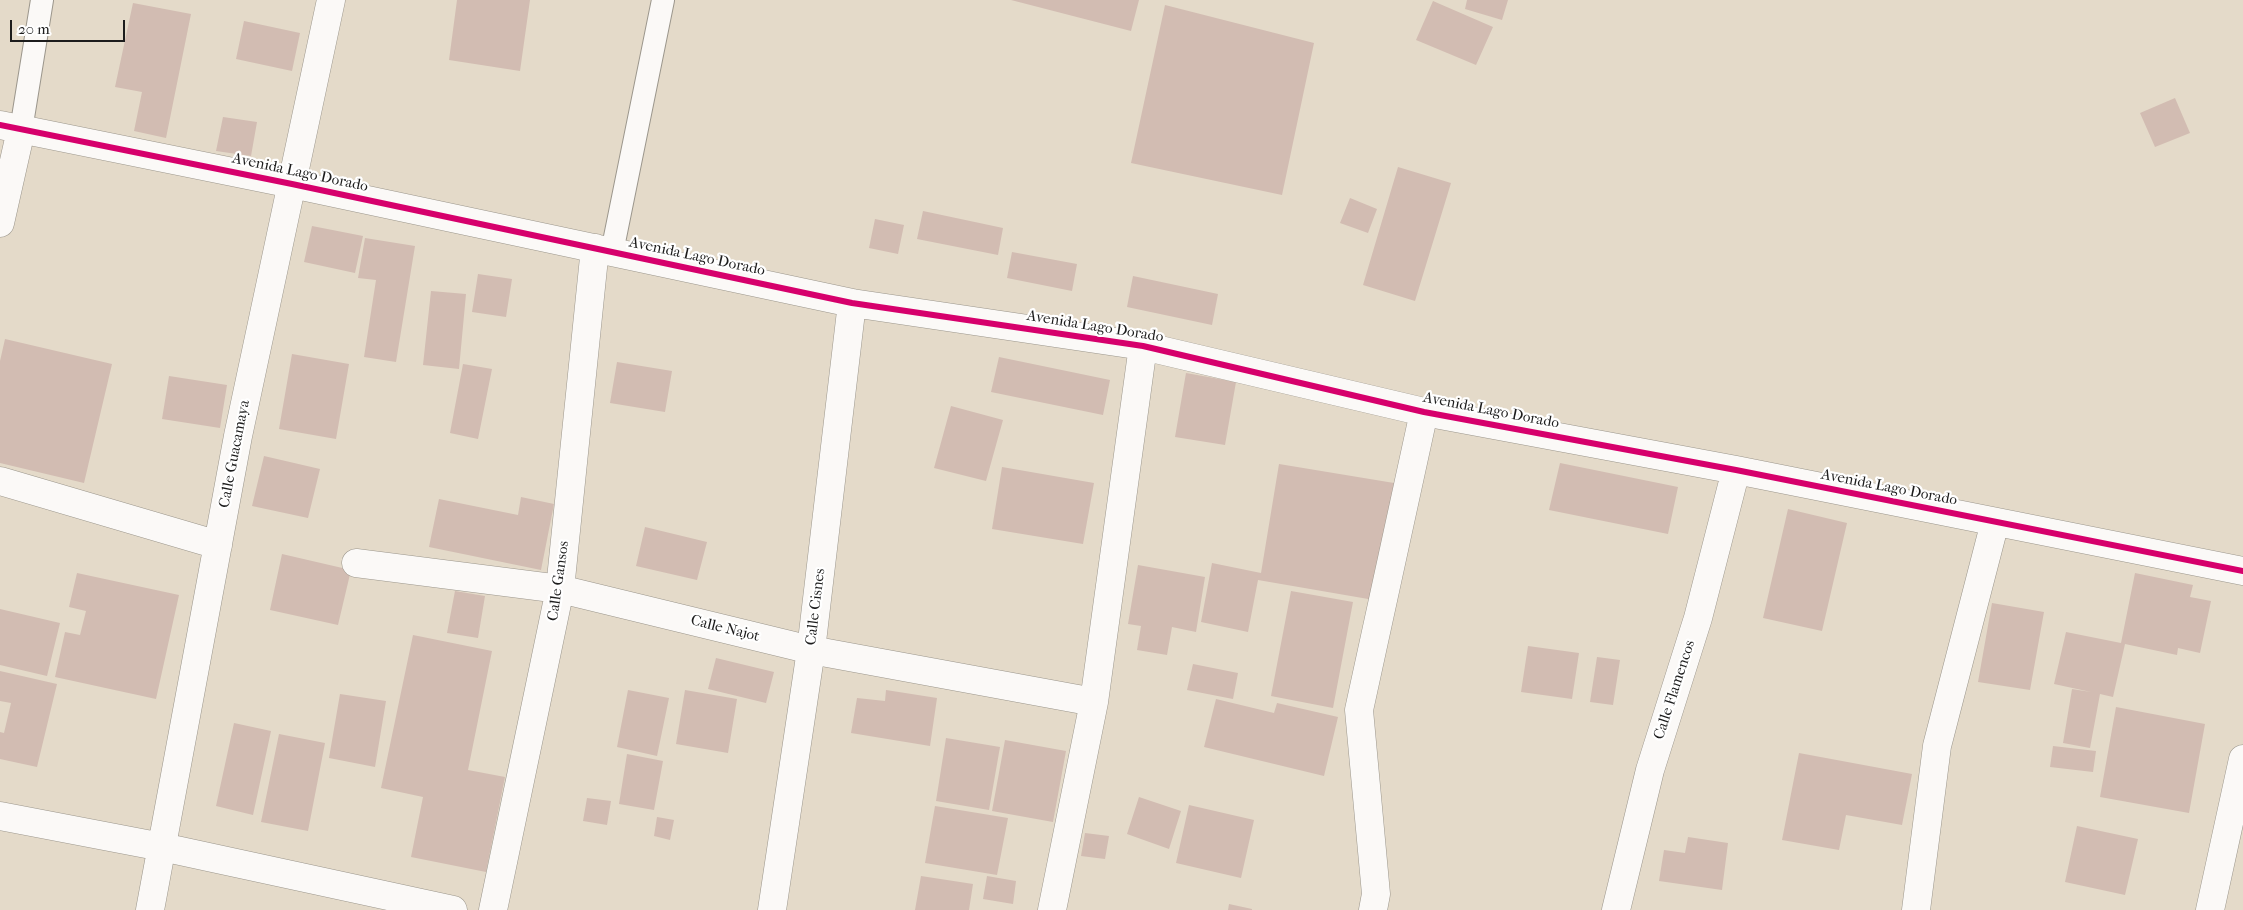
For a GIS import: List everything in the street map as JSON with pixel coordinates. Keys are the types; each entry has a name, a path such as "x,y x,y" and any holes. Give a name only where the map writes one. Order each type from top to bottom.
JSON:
{"street":[{"name":"Calle Guacamaya","path":"150,910 238,436 331,0"},
{"name":"Avenida Lago Dorado","path":"11,128 292,184 852,303 1143,346 1424,412 1736,470 2243,571"},
{"path":"0,224 11,128"},
{"name":"Calle Gansos","path":"493,910 560,589 603,250"},
{"name":"Calle Cisnes","path":"772,910 811,650 852,303"},
{"path":"1052,910 1094,702 1143,346"},
{"path":"1373,910 1376,894 1360,710 1424,412"},
{"name":"Calle Flamencos","path":"1616,910 1650,770 1698,618 1736,470"},
{"path":"0,481 218,545"},
{"path":"1916,910 1936,746 1995,522"},
{"name":"Calle Najot","path":"356,563 560,589 811,650 1094,702"},
{"path":"2210,910 2243,758"},
{"path":"0,816 162,847 453,910"}],"lane":[{"path":"11,128 42,0"},
{"path":"603,250 664,0"}],"building":[{"path":"457,0 530,0 520,71 449,60"},
{"path":"1011,0 1139,0 1131,31"},
{"path":"1467,0 1508,0 1502,20 1465,9"},
{"path":"1433,1 1493,27 1476,65 1416,40"},
{"path":"133,3 191,14 166,138 134,131 142,92 115,87"},
{"path":"1165,5 1314,43 1282,195 1131,163"},
{"path":"244,21 300,33 292,71 236,59"},
{"path":"2175,98 2190,133 2155,147 2140,113"},
{"path":"223,117 257,122 251,156 216,151"},
{"path":"1398,167 1451,183 1415,301 1363,285"},
{"path":"1350,198 1377,209 1368,233 1340,223"},
{"path":"923,211 1003,228 998,255 917,239"},
{"path":"875,219 904,225 898,254 869,248"},
{"path":"312,226 363,236 355,273 304,262"},
{"path":"365,238 415,246 396,362 364,357 376,280 358,278"},
{"path":"1012,252 1077,264 1072,291 1007,278"},
{"path":"478,274 512,279 506,317 472,312"},
{"path":"1133,276 1218,294 1212,325 1127,307"},
{"path":"431,291 466,294 459,369 423,365"},
{"path":"5,339 112,364 84,483 0,463 0,361"},
{"path":"292,354 349,364 336,439 279,429"},
{"path":"999,357 1110,380 1103,415 991,392"},
{"path":"617,362 672,371 665,412 610,403"},
{"path":"463,364 492,369 478,439 450,433"},
{"path":"1186,373 1236,382 1225,445 1175,437"},
{"path":"169,376 227,385 220,428 162,419"},
{"path":"951,406 1003,420 986,481 934,468"},
{"path":"264,456 320,469 308,518 252,506"},
{"path":"1560,463 1678,487 1668,534 1549,510"},
{"path":"1279,464 1394,483 1374,600 1258,580 1248,632 1201,622 1212,563 1261,573"},
{"path":"1002,467 1094,483 1083,544 992,529"},
{"path":"521,497 554,504 541,570 429,547 439,499 518,515"},
{"path":"1788,509 1847,523 1822,631 1763,618"},
{"path":"645,527 707,542 697,580 636,566"},
{"path":"282,554 351,570 338,625 270,610"},
{"path":"1138,565 1205,577 1196,632 1172,627 1167,655 1137,650 1141,626 1128,624"},
{"path":"77,573 179,595 156,699 55,677 65,632 80,635 86,611 69,607"},
{"path":"2135,573 2193,585 2190,597 2211,601 2200,653 2178,648 2177,655 2125,644 2113,697 2100,694 2090,748 2063,743 2072,689 2091,692 2054,684 2066,632 2121,643"},
{"path":"455,591 485,596 478,638 447,633"},
{"path":"1291,591 1353,602 1333,708 1271,696"},
{"path":"1992,603 2044,612 2030,690 1978,682"},
{"path":"0,609 60,623 47,676 0,665"},
{"path":"413,635 492,651 468,770 505,777 486,872 411,857 423,797 381,788"},
{"path":"1528,646 1579,653 1572,699 1521,692"},
{"path":"1597,657 1620,660 1613,705 1590,702"},
{"path":"716,658 774,672 766,703 708,689"},
{"path":"1193,664 1238,673 1233,699 1187,690"},
{"path":"0,671 57,684 37,767 0,759 0,732 4,733 11,703 0,701"},
{"path":"628,690 669,698 657,756 617,747"},
{"path":"685,690 737,699 728,753 676,744"},
{"path":"886,690 937,698 930,746 851,733 857,698 885,701"},
{"path":"340,694 386,701 375,767 329,758"},
{"path":"1216,699 1274,713 1277,703 1338,717 1324,776 1204,747"},
{"path":"2116,707 2205,724 2189,813 2100,797"},
{"path":"234,723 271,731 253,815 216,806"},
{"path":"279,734 325,743 308,831 261,822"},
{"path":"946,738 1000,747 989,810 936,801"},
{"path":"1005,740 1066,751 1053,822 992,811"},
{"path":"2053,746 2096,751 2093,772 2050,767"},
{"path":"1799,753 1912,774 1902,825 1846,815 1839,850 1782,840"},
{"path":"627,754 663,761 654,810 619,804"},
{"path":"1139,797 1181,811 1169,849 1127,834"},
{"path":"587,798 611,801 607,825 583,821"},
{"path":"1189,805 1254,820 1241,878 1176,863"},
{"path":"935,806 1008,818 997,875 925,863"},
{"path":"657,817 674,820 670,840 654,836"},
{"path":"2077,826 2138,839 2125,895 2065,882"},
{"path":"1085,833 1109,836 1105,859 1081,856"},
{"path":"1688,837 1728,843 1722,890 1659,881 1664,850 1685,853"},
{"path":"921,876 973,884 969,910 915,910"},
{"path":"987,876 1016,881 1013,904 983,899"},
{"path":"1229,904 1252,909 1252,910 1228,910"}],"cycle path":[{"path":"0,125 292,184 852,303 1143,346 1424,412 1736,470 2243,571"}]}
